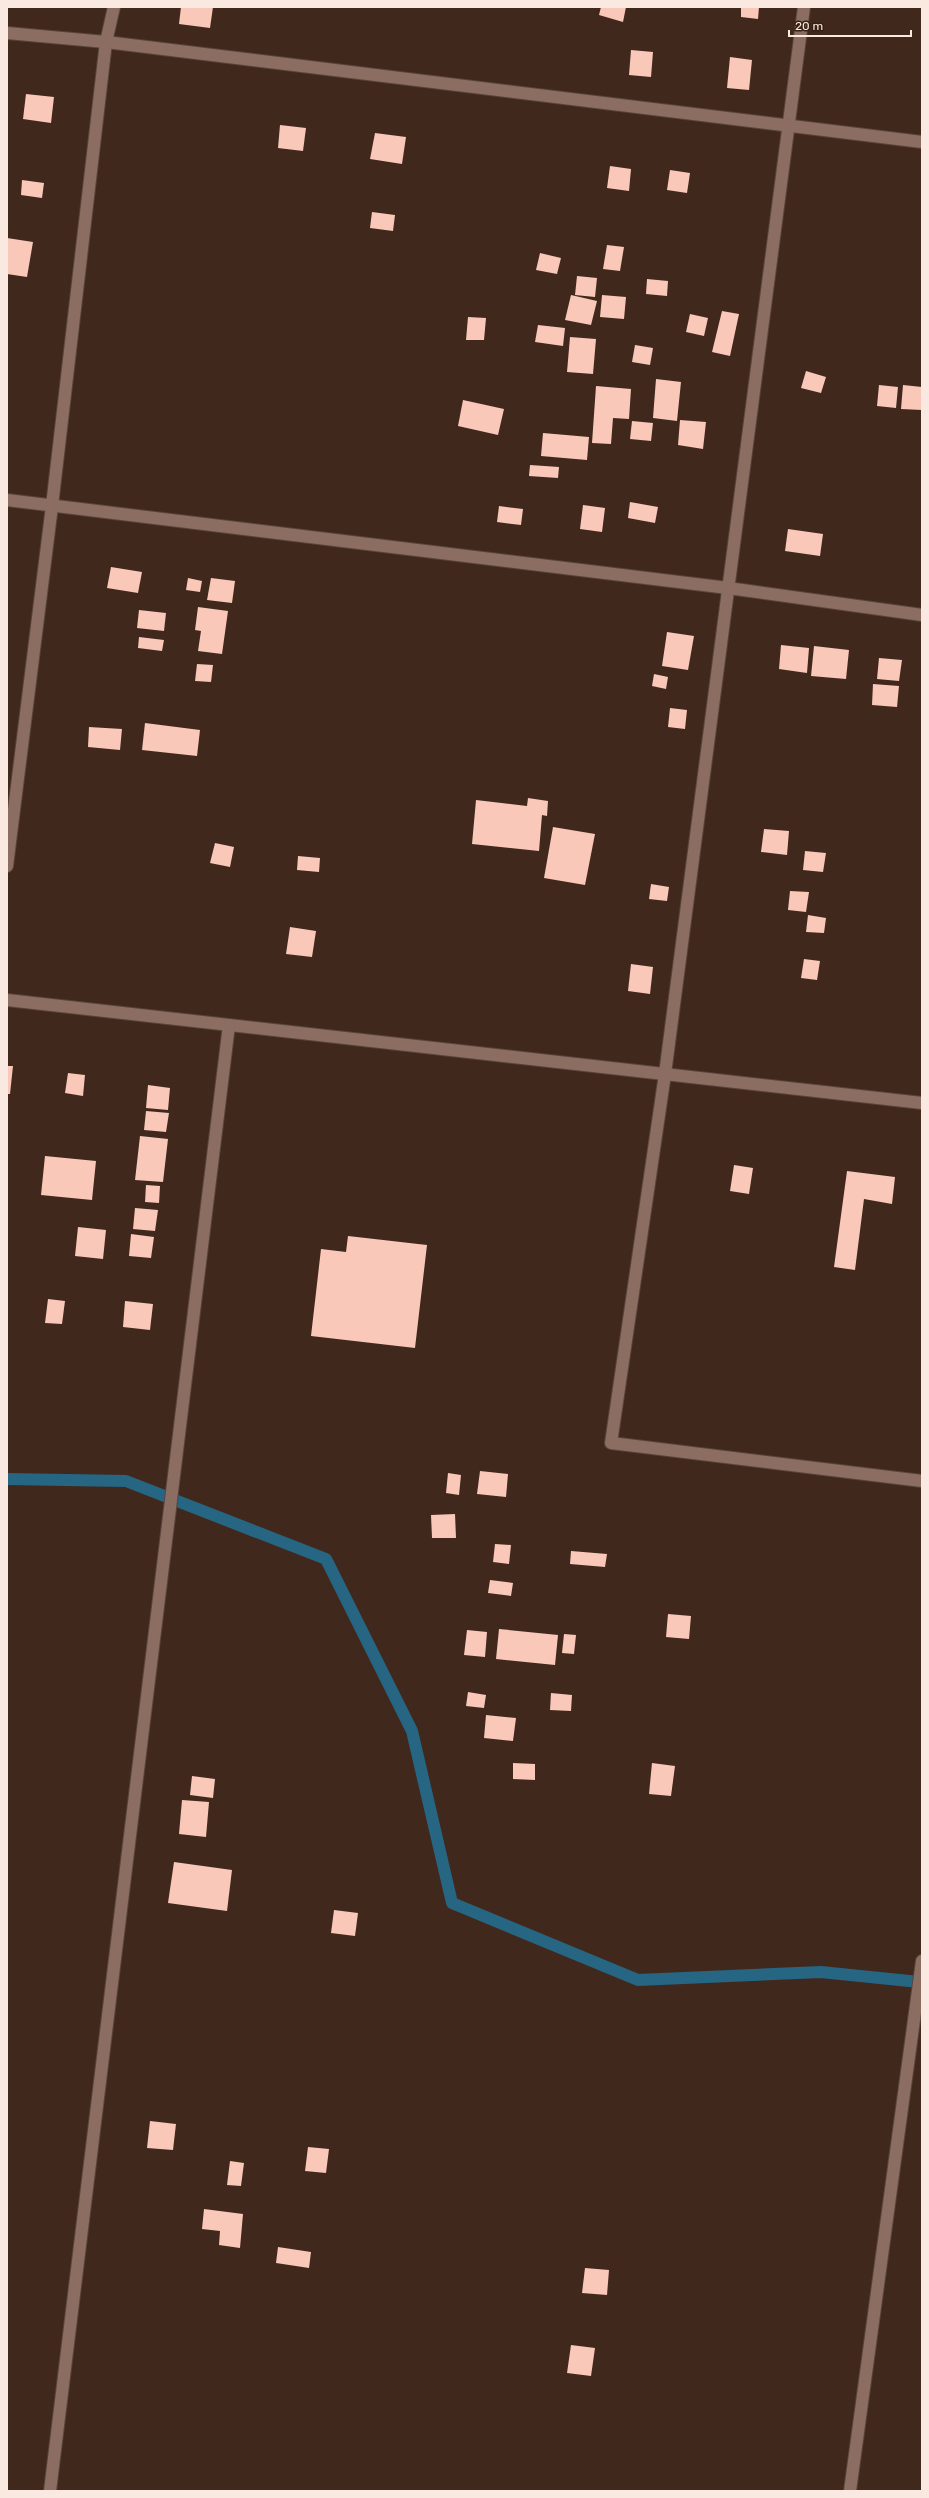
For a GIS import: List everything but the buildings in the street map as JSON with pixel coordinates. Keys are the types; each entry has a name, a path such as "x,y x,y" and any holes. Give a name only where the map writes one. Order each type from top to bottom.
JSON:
{"street":[{"path":"7,866 52,506 106,42 114,7"},
{"path":"804,7 665,1074 611,1443 922,1481"},
{"path":"7,33 106,42 922,142"},
{"path":"7,500 728,588 922,614"},
{"path":"7,1000 922,1104"},
{"path":"50,2491 229,1025"},
{"path":"850,2491 917,2048 922,1961"}],"waterway":[{"path":"7,1479 126,1481 326,1559 412,1731 452,1903 638,1980 821,1972 919,1982 922,1984"}]}
